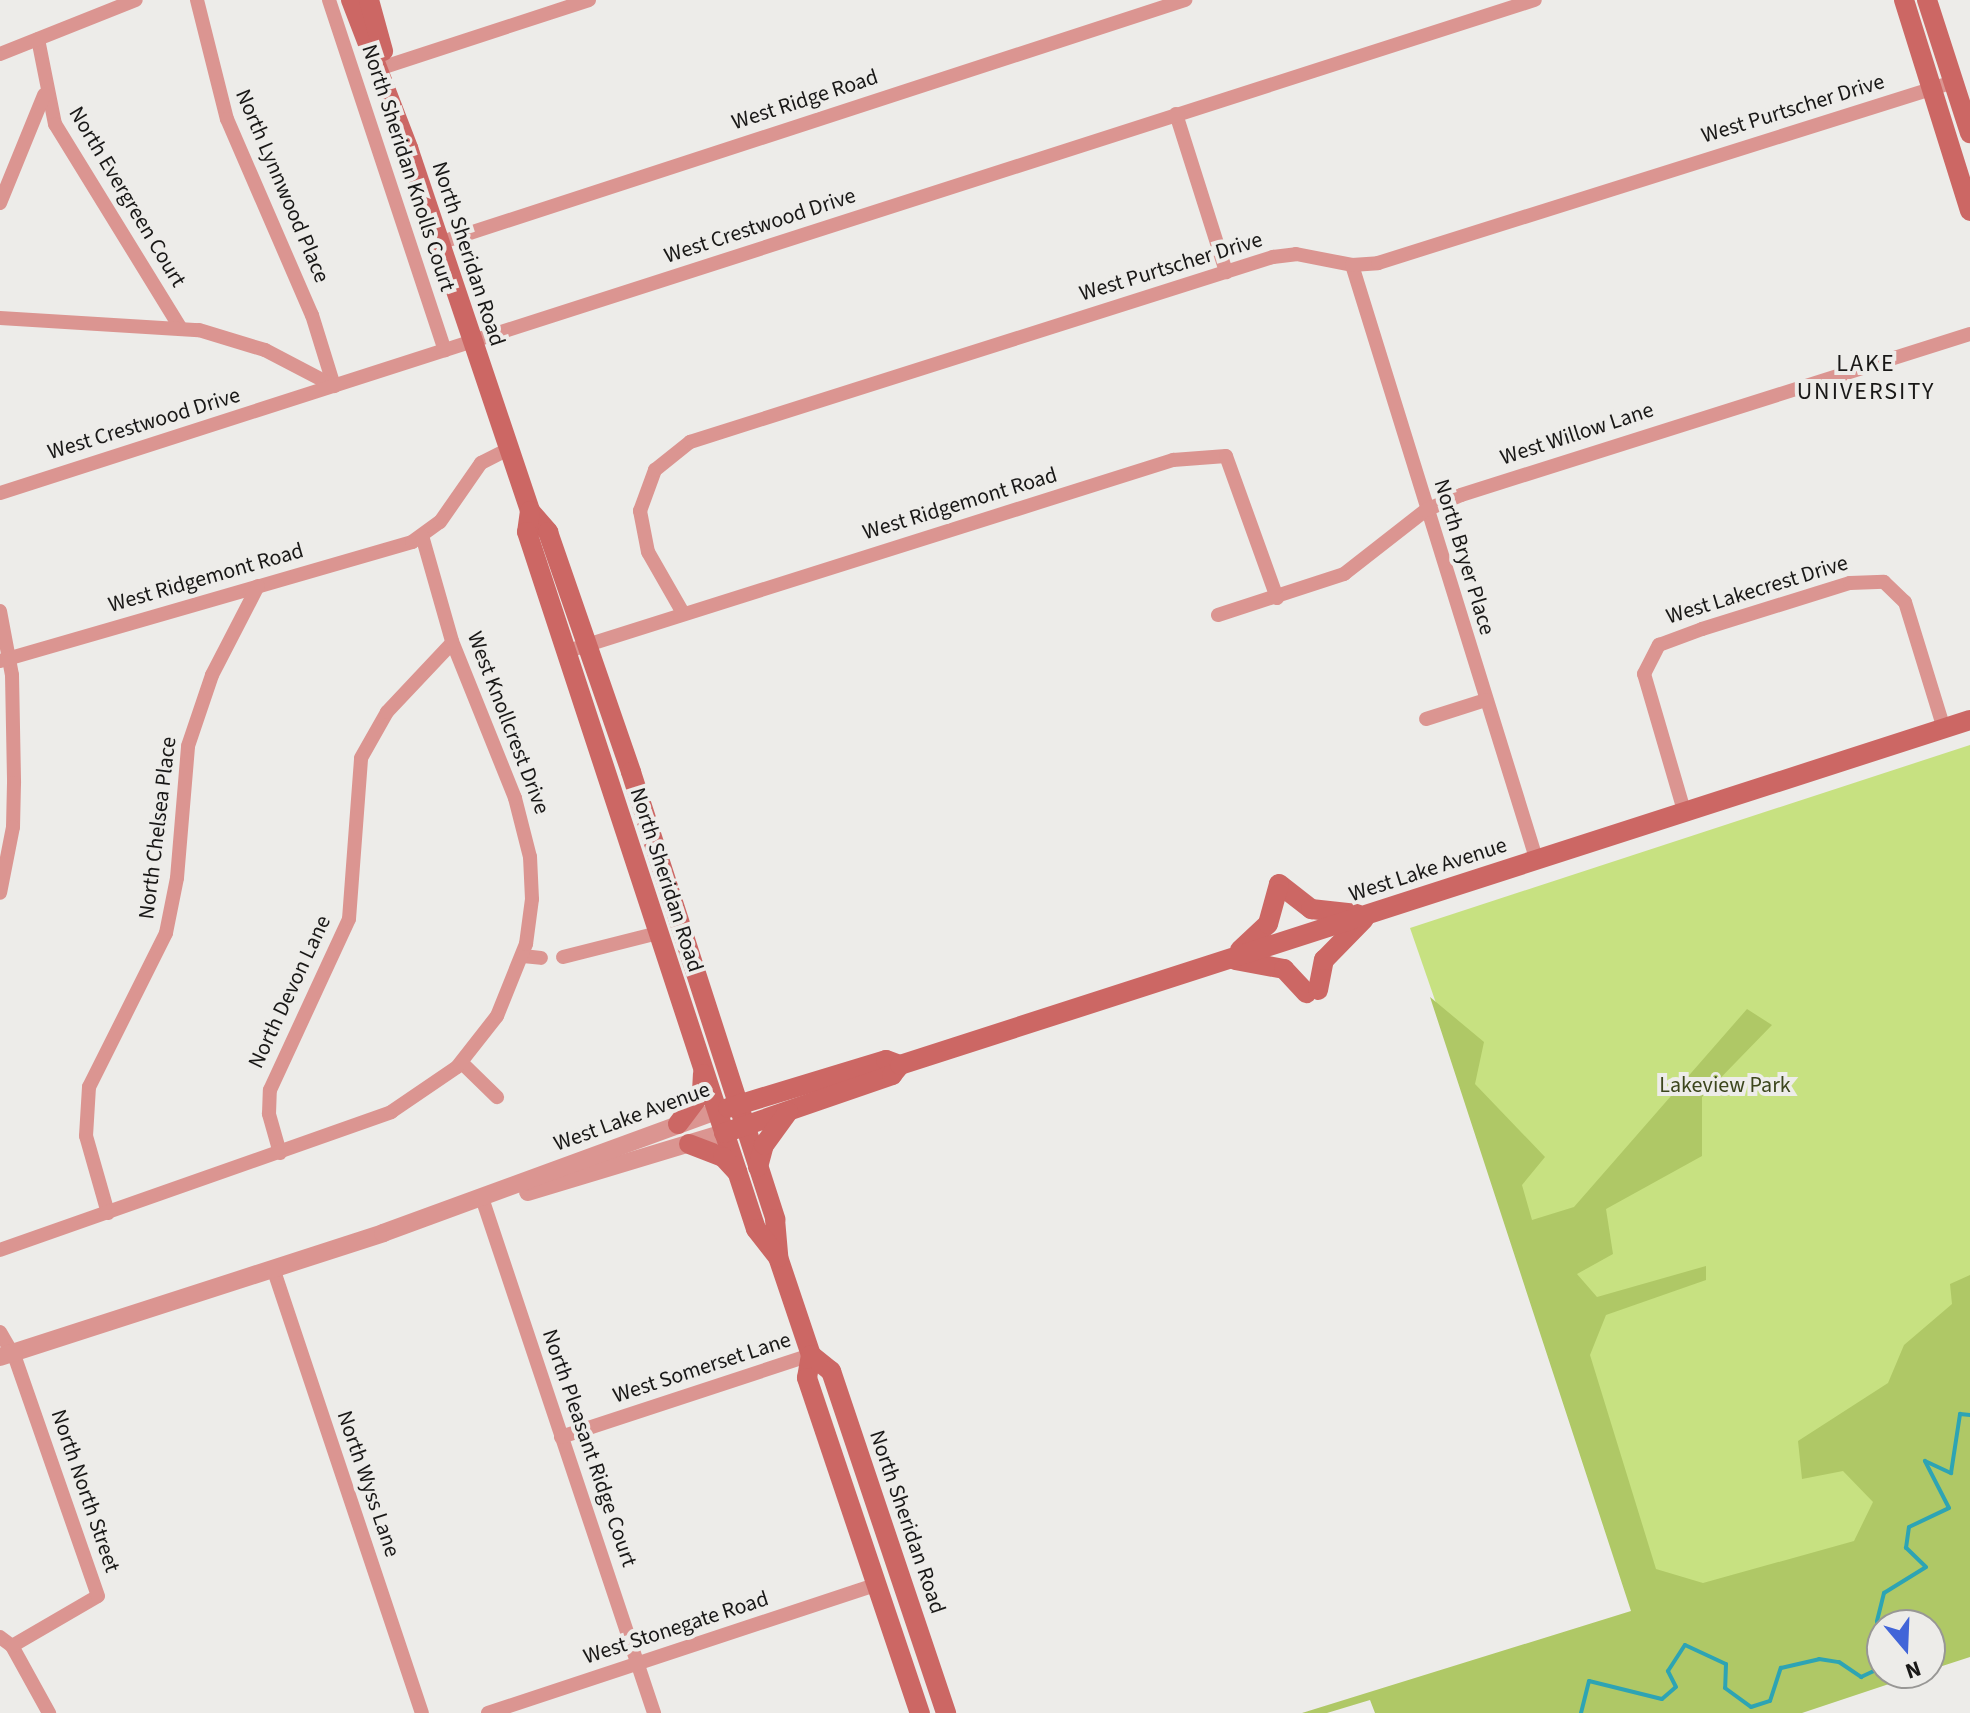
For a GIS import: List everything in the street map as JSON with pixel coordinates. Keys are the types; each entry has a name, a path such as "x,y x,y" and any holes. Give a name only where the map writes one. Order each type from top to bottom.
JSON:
{"main road":[{"name":"North Sheridan Road","path":"351,0 383,68"},
{"name":"North Sheridan Road","path":"369,0 383,68 471,342 530,511 548,532 631,772 775,1219 778,1257 811,1355 807,1378 920,1713"},
{"path":"1904,0 1970,211"},
{"path":"1927,0 1969,125"},
{"name":"North Sheridan Road","path":"530,511 527,532 703,1070 756,1229 778,1257"},
{"path":"582,703 601,730 615,764 631,772 624,795 634,830 634,862"},
{"name":"West Lake Avenue","path":"724,1133 892,1075 900,1065 1970,720"},
{"path":"1227,959 1268,924 1279,884 1311,909 1369,914"},
{"path":"1227,959 1284,969 1312,991 1324,960 1369,914"},
{"path":"658,933 671,936 682,964 697,978"},
{"name":"West Lake Avenue","path":"717,1111 886,1060 900,1065"},
{"path":"724,1064 747,1083 773,1093"},
{"path":"678,1124 702,1092 703,1070"},
{"path":"758,1167 764,1145 788,1111"},
{"path":"689,1144 723,1157 737,1171"},
{"name":"North Sheridan Road","path":"811,1355 831,1371 946,1713"},
{"path":"860,1531 900,1580 894,1633"}],"street":[{"path":"0,54 136,0"},
{"name":"North Lynnwood Place","path":"197,0 227,119 312,315 334,386"},
{"name":"North Sheridan Knolls Court","path":"329,0 445,350"},
{"path":"383,68 589,0"},
{"name":"West Ridge Road","path":"439,243 1152,5 1185,0"},
{"name":"West Crestwood Drive","path":"0,493 1535,0"},
{"name":"North Evergreen Court","path":"38,39 46,87 60,133 180,327"},
{"name":"West Purtscher Drive","path":"683,613 648,552 640,511 650,477 682,446 1226,272 1289,254 1352,265 1378,263 1953,82"},
{"path":"0,203 46,87"},
{"path":"1176,114 1226,272"},
{"path":"1944,129 1969,125"},
{"name":"North Bryer Place","path":"1352,265 1537,861"},
{"path":"0,318 180,327 265,350 334,386"},
{"name":"West Willow Lane","path":"1218,615 1277,598 1352,570 1426,510 1970,334"},
{"path":"422,536 440,522 481,463 508,449"},
{"name":"West Ridgemont Road","path":"565,652 1173,460 1226,456 1277,598"},
{"name":"West Ridgemont Road","path":"5,659 422,536"},
{"name":"West Knollcrest Drive","path":"0,1250 391,1112 462,1063 503,1004 523,956 533,893 526,833 452,643 422,536"},
{"name":"West Lakecrest Drive","path":"1685,814 1644,674 1659,645 1689,634 1850,583 1884,582 1905,602 1944,729"},
{"name":"North Chelsea Place","path":"108,1213 87,1142 89,1087 166,933 178,872 188,746 212,675 258,586"},
{"path":"0,611 14,822 0,893"},
{"name":"North Devon Lane","path":"280,1153 269,1114 270,1090 349,919 361,758 387,712 452,643"},
{"path":"1426,719 1486,700"},
{"path":"563,957 658,933"},
{"path":"523,956 541,958"},
{"path":"462,1063 497,1097"},
{"name":"West Lake Avenue","path":"483,1201 717,1111"},
{"name":"West Lake Avenue","path":"8,1354 483,1201 724,1133"},
{"name":"North Pleasant Ridge Court","path":"483,1201 654,1713"},
{"name":"North Wyss Lane","path":"273,1268 422,1713"},
{"path":"0,1332 8,1354"},
{"name":"North North Street","path":"6,1642 98,1596 8,1354"},
{"name":"West Somerset Lane","path":"561,1437 811,1355"},
{"name":"West Stonegate Road","path":"488,1713 877,1584"},
{"path":"6,1642 49,1713"}],"green space":[{"name":"Lakeview Park","path":"1970,745 1970,1493 1893,1609 1866,1609 1866,1632 1682,1713 1410,928"},
{"path":"1430,997 1484,1042 1475,1084 1545,1157 1522,1185 1532,1220 1574,1207 1747,1009 1772,1025 1702,1097 1702,1156 1606,1209 1613,1254 1577,1274 1597,1297 1706,1266 1706,1280 1606,1315 1590,1355 1656,1569 1703,1583 1854,1541 1873,1502 1843,1471 1802,1479 1798,1441 1888,1383 1904,1345 1952,1304 1950,1284 1970,1275 1970,1657 1946,1665 1946,1609 1866,1609 1866,1689 1874,1689 1802,1713 1375,1713 1370,1700 1327,1713 1302,1713 1631,1611"}],"waterway":[{"path":"1581,1713 1589,1681 1662,1699 1676,1687 1668,1671 1685,1645 1726,1664 1725,1688 1751,1707 1770,1701 1781,1668 1819,1659 1839,1662 1861,1677 1882,1667 1877,1621 1884,1593 1926,1567 1906,1548 1909,1527 1949,1508 1925,1461 1951,1473 1960,1414 1970,1415"}],"district":[{"name":"LAKE UNIVERSITY","path":"1866,378"}]}
